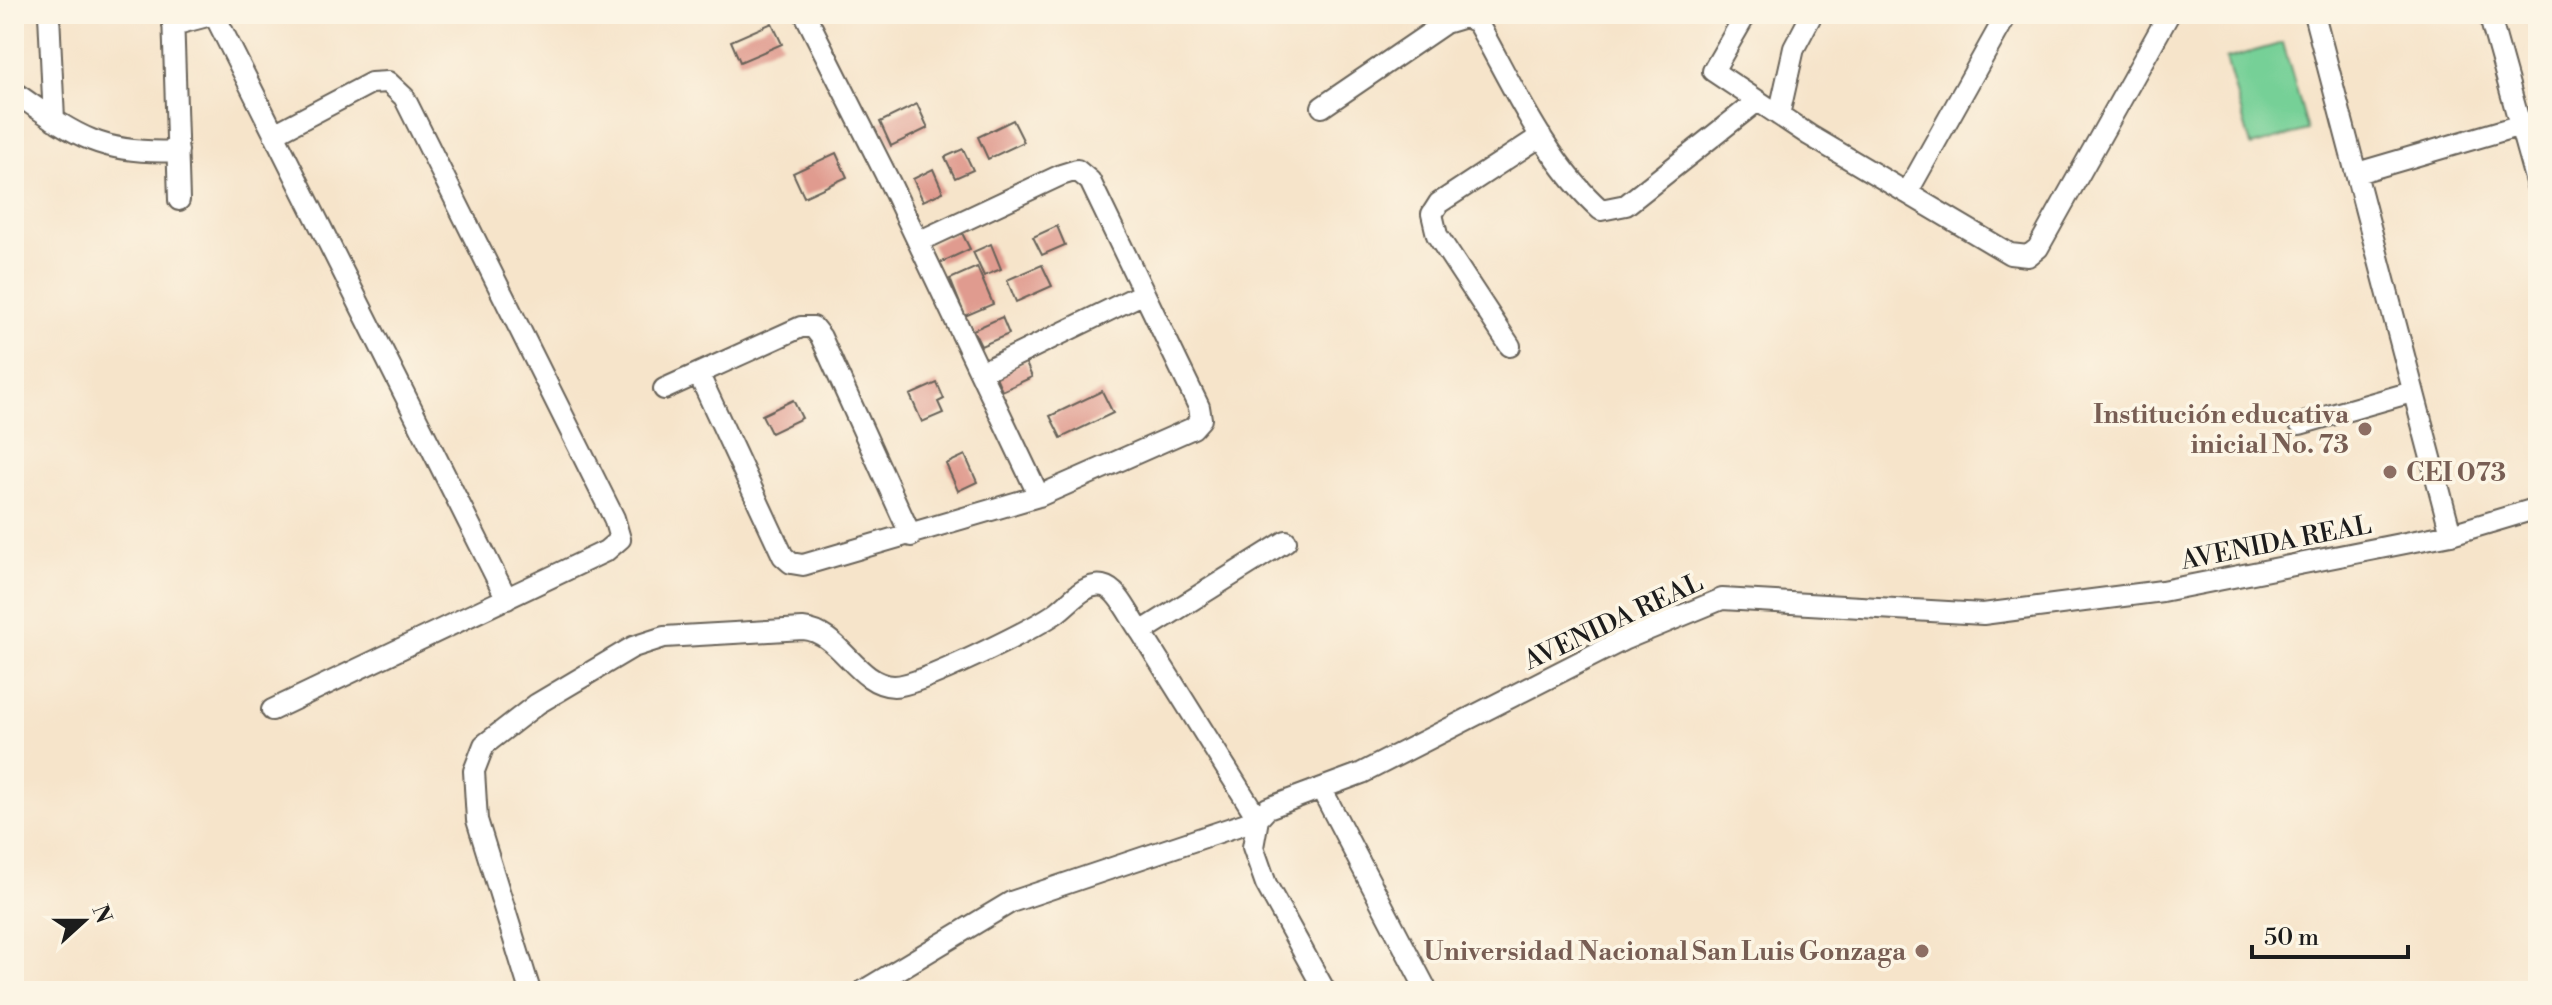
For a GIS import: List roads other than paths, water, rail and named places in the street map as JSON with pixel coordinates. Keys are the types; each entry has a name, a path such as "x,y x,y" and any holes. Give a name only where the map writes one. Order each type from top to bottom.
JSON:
{"street":[{"path":"49,14 54,120"},
{"path":"179,200 173,20 215,14 507,599"},
{"path":"805,14 982,372 1039,496"},
{"path":"1746,14 1713,71 1756,102 2010,254 2028,256 2038,248 2160,17"},
{"path":"1779,115 1794,48 1812,14"},
{"path":"1907,193 2007,14"},
{"path":"2314,14 2451,534"},
{"path":"2489,14 2529,123 2538,189"},
{"path":"1322,107 1445,23 1465,17 1477,22 1541,136 1583,194 1601,210 1626,205 1756,102"},
{"path":"272,710 606,551 620,539 614,518 404,97 388,82 371,83 274,134"},
{"path":"14,92 93,143 123,151 178,151"},
{"path":"2357,173 2529,123"},
{"path":"1510,346 1437,235 1432,214 1439,203 1541,136"},
{"path":"699,375 783,556 791,563 803,565 911,536 1039,496 1193,428 1201,419 1199,407 1090,181 1077,170 918,242"},
{"path":"982,372 1144,293"},
{"path":"664,389 801,327 813,327 821,337 911,536"},
{"path":"2300,424 2412,392"},
{"name":"AVENIDA REAL","path":"863,991 1011,902 1258,819 1268,808 1322,790 1623,640 1722,599 1983,614 2162,591 2451,534 2538,508"},
{"path":"1141,632 1286,541"},
{"path":"530,991 477,820 474,771 484,745 537,704 619,655 664,637 815,630 830,639 873,679 894,686 989,649 1055,614 1089,587 1102,586 1113,591 1141,632 1258,819 1253,847 1266,884 1325,991"},
{"path":"1322,790 1427,991"}],"place":[{"name":"Institución educativa inicial No. 73","path":"2365,429"},
{"name":"CEI 073","path":"2390,472"},
{"name":"Universidad Nacional San Luis Gonzaga","path":"1922,951"}]}
